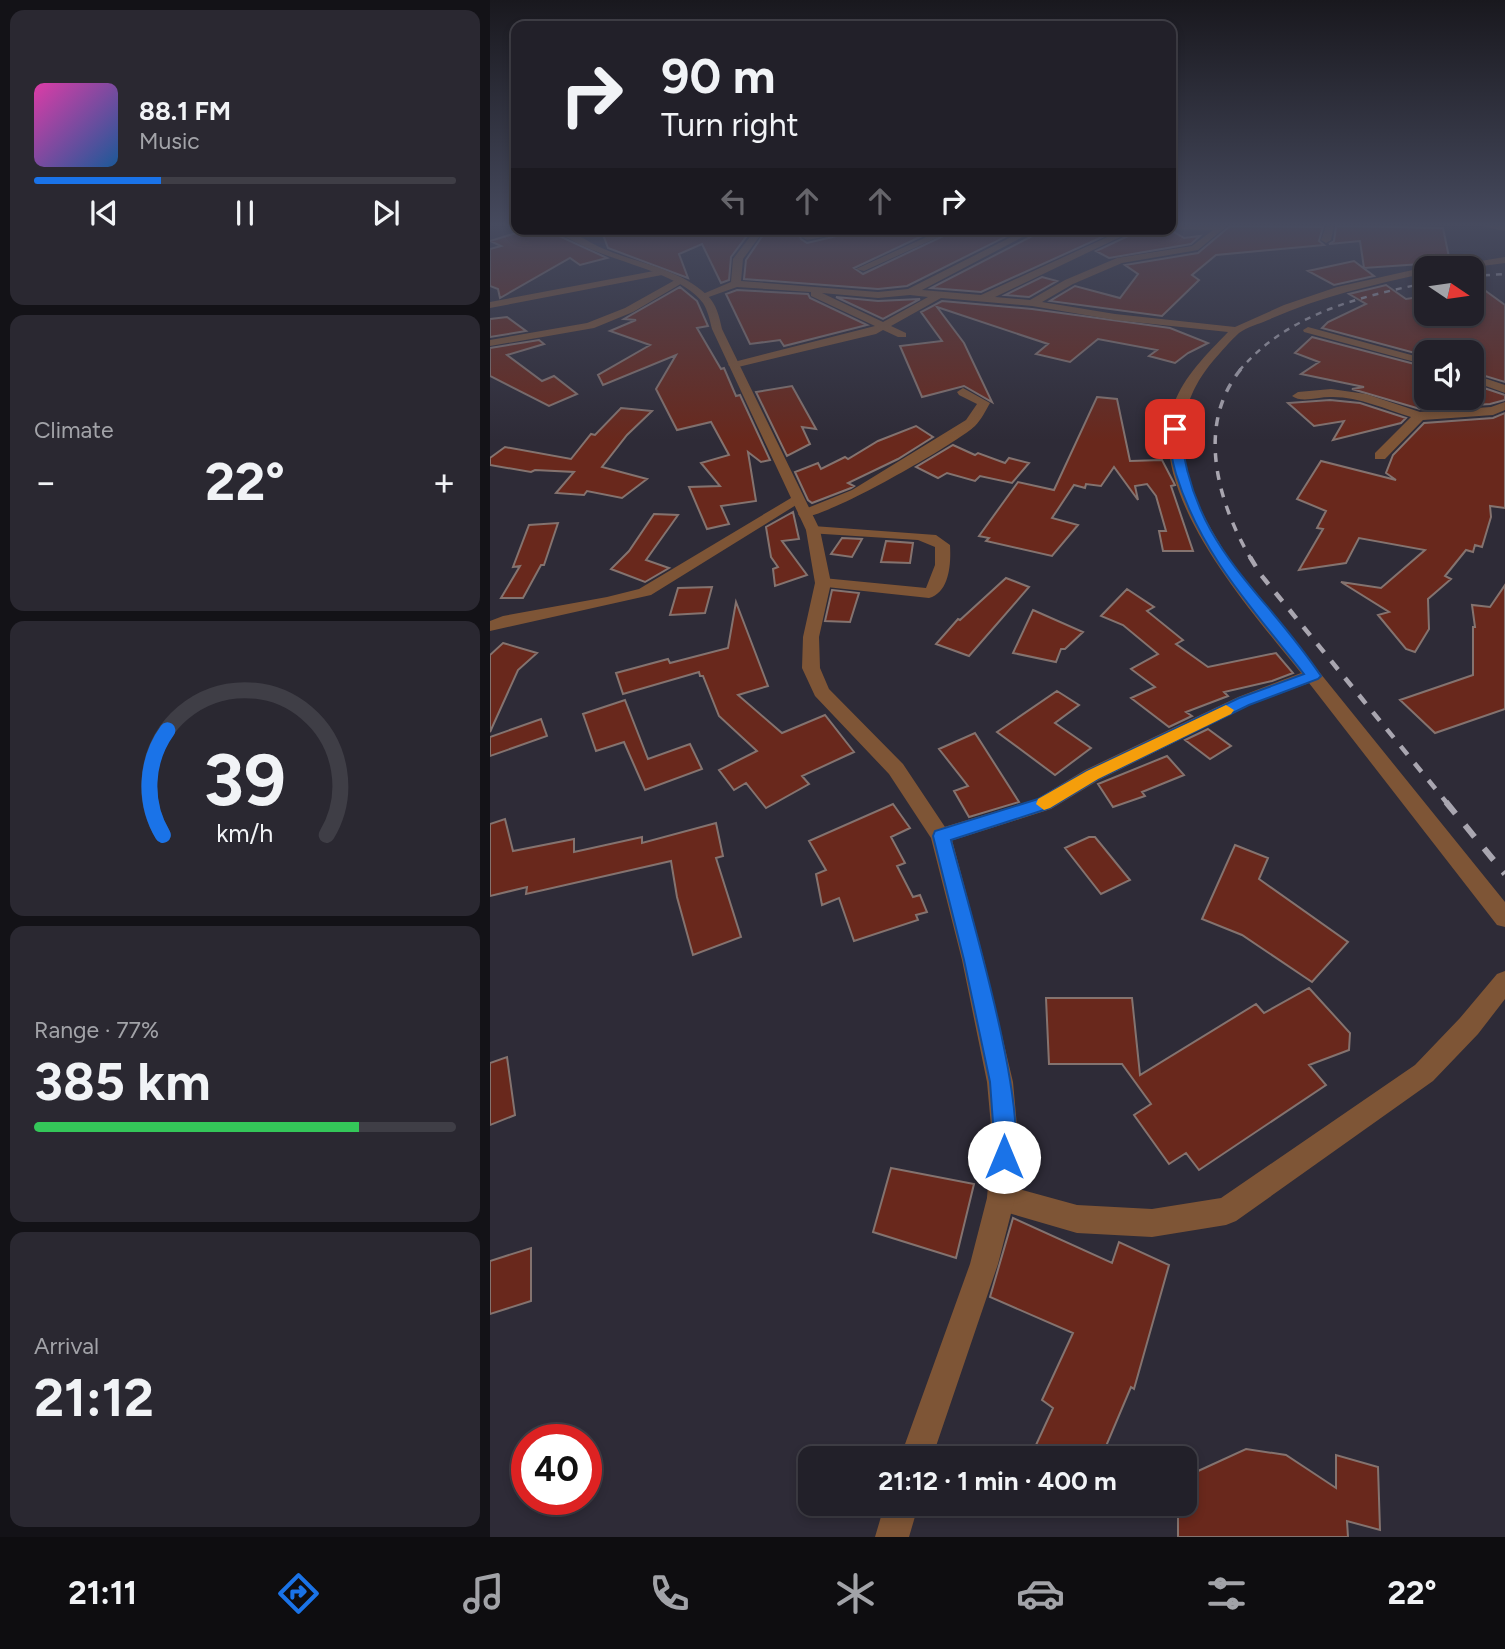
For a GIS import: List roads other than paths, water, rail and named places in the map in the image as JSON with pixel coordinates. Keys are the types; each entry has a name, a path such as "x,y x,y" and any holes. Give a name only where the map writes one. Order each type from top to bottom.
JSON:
{"street":[{"path":"490,305 528,298"},
{"path":"490,343 590,326 635,307 649,298"},
{"path":"704,298 711,306 717,329 805,514 823,583 811,637 811,668 821,692 896,769 941,836 973,960 1000,1082 1005,1137 1001,1198 984,1264 920,1446"},
{"path":"823,298 901,335"},
{"path":"734,365 872,332 934,298"},
{"path":"978,298 1032,303 1115,317 1236,330"},
{"path":"1032,303 1041,298"},
{"path":"1319,298 1236,330 1210,356 1190,385 1178,408 1175,429 1178,460 1192,507 1208,539 1230,572 1505,919"},
{"path":"1308,330 1414,359"},
{"path":"1484,381 1505,389"},
{"path":"490,626 541,611 627,599 805,514 857,493 944,437 971,423 984,403 963,392"},
{"path":"1298,396 1331,393 1362,397 1419,416 1493,411 1505,406"},
{"path":"1380,456 1419,416"},
{"path":"805,514 931,538 942,545 943,565 934,590 929,593 823,583"},
{"path":"941,836 1044,804 1092,775 1244,701 1313,676"},
{"path":"1001,1198 1077,1219 1152,1223 1226,1211 1424,1073 1469,1027 1505,981"},
{"path":"892,1537 898,1516"}],"railway":[{"path":"1241,369 1278,336 1301,322 1364,298"},
{"path":"1241,369 1227,391 1219,414 1215,439 1216,464 1229,514 1251,559"},
{"path":"1250,557 1261,575 1447,803"},
{"path":"1446,802 1505,874"}]}
